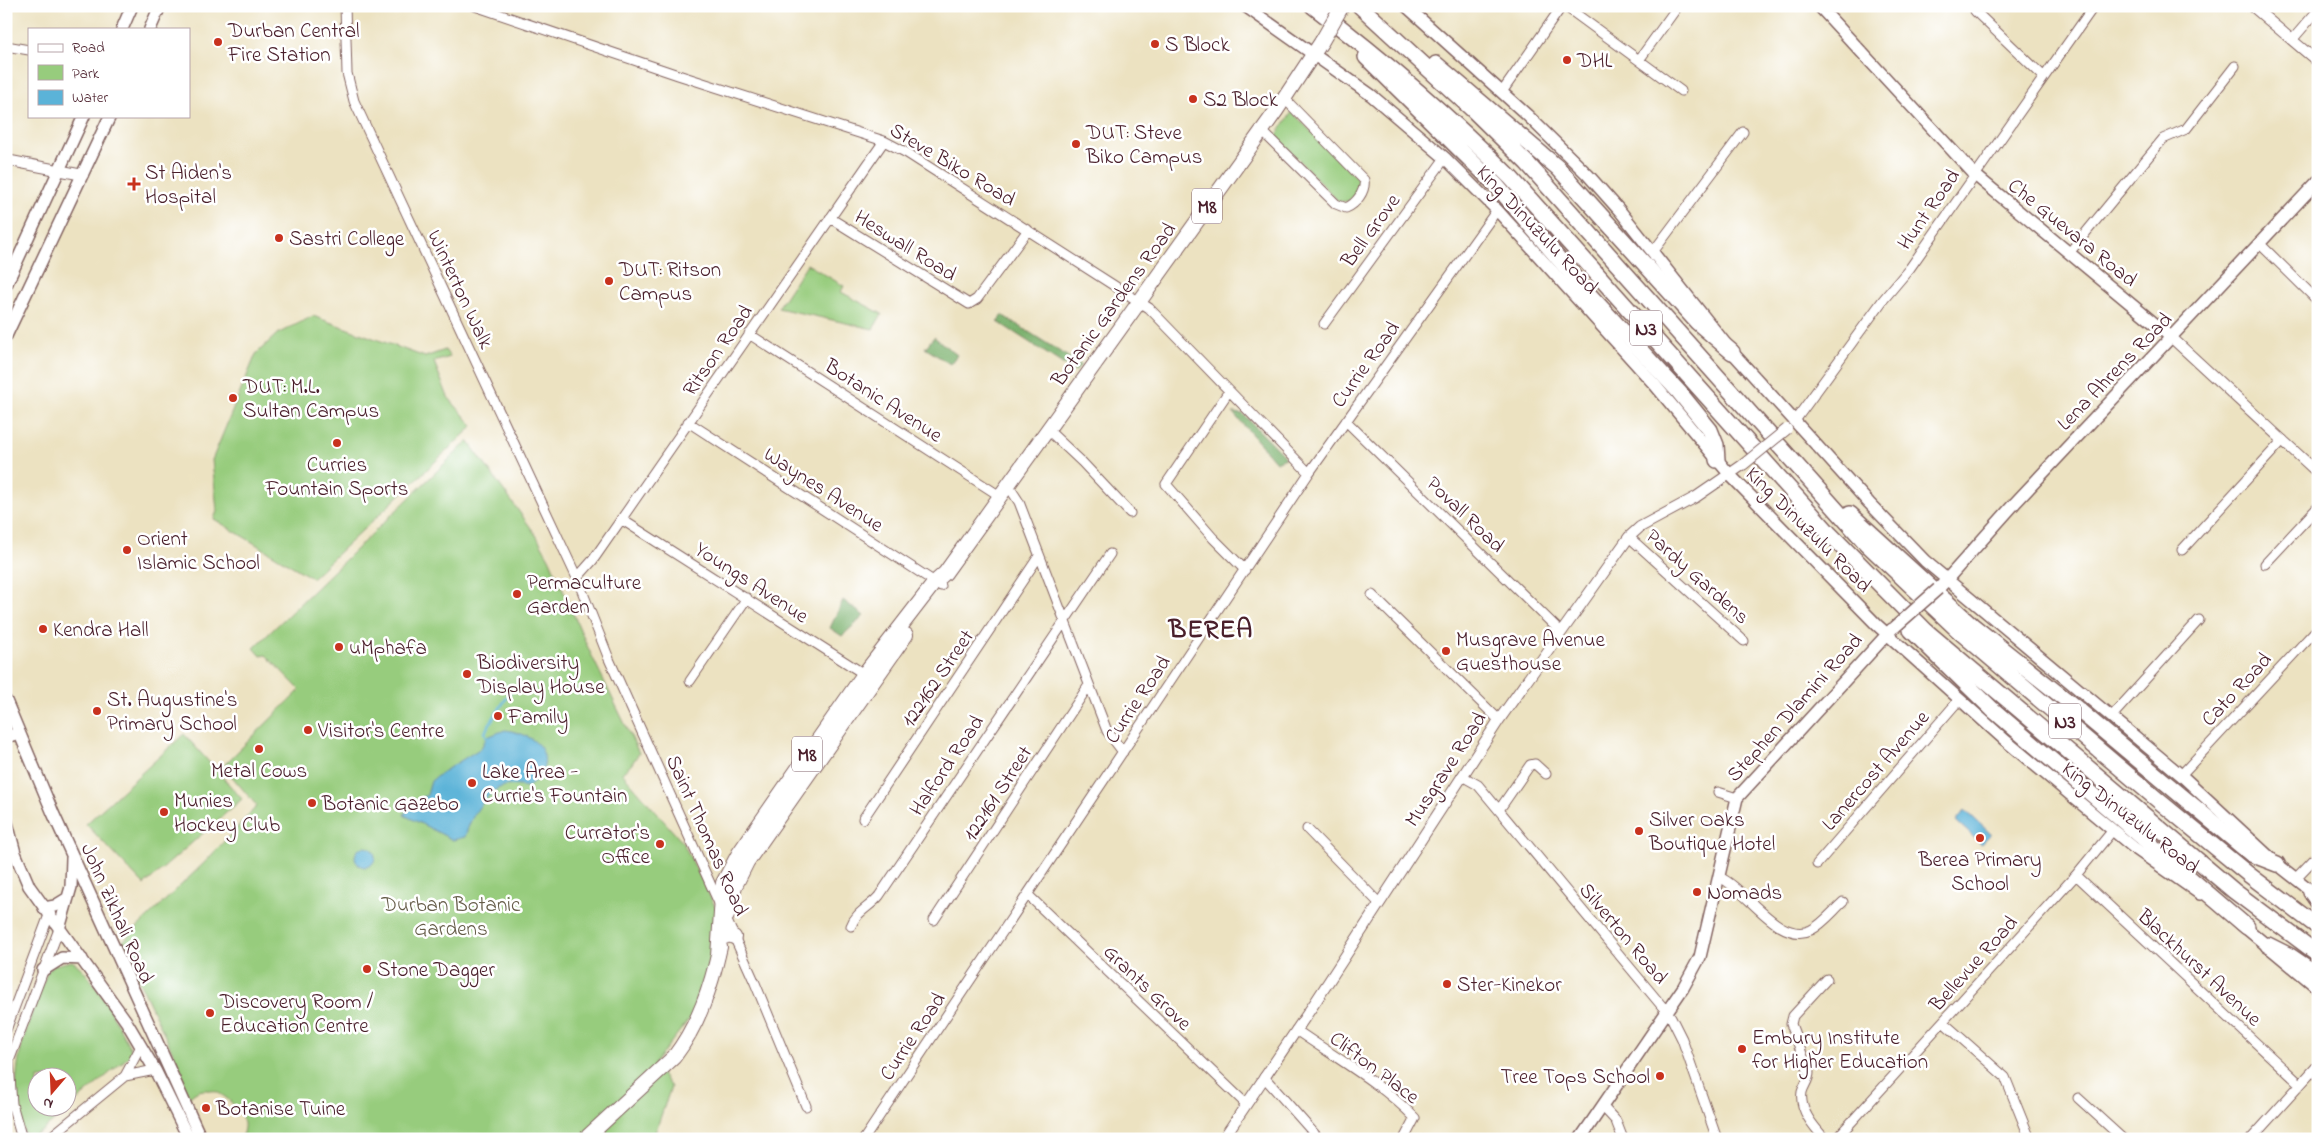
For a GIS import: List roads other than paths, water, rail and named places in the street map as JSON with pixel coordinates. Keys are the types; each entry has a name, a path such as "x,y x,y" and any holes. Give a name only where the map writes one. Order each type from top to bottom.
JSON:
{"highway":[{"name":"N3","path":"1313,6 1353,37 1464,132 1511,178 1829,533 1885,592 1933,638 2234,891 2318,954"},
{"name":"N3","path":"1361,8 1474,111 1527,163 1866,544 1960,632 2159,801 2248,874 2318,927"},
{"path":"1361,8 1390,24 1558,168 1697,322 1732,352"},
{"path":"1353,37 1378,70 1497,186 1585,290 1680,392 1710,430 1716,445 1717,460"},
{"path":"1827,499 1850,514 1972,625 2075,706 2251,854 2277,864"},
{"path":"1829,533 1852,565 1917,637 1971,689 2247,927"},
{"path":"2268,945 2290,956 2315,981"}],"main road":[{"path":"122,28 132,6"},
{"path":"150,28 160,6"},
{"name":"King Dinuzulu Road","path":"1245,6 1371,95 1445,158 1497,210 1655,385 1730,475 1891,631 1959,700 2113,830 2155,863 2247,927 2268,945"},
{"name":"Botanic Gardens Road","path":"718,956 724,916 735,886 747,862 1004,490 1285,99 1314,55 1342,6"},
{"path":"1406,6 1502,92 1588,175 1620,211 1791,425 1868,503 1943,585 2112,716 2181,775 2277,864 2316,897"},
{"name":"Che Guevara Road","path":"1819,6 1974,175 2172,338"},
{"path":"6,285 83,118"},
{"path":"6,336 109,118"},
{"name":"Lena Ahrens Road","path":"1891,631 1943,585 2014,503 2172,338 2318,181"},
{"path":"20,257 39,266"},
{"name":"Botanic Gardens Road","path":"718,956 728,938 716,882 864,674 941,580"},
{"name":"Stephen Dlamini Road","path":"1580,1139 1683,988 1700,957 1737,798 1891,631"},
{"name":"John Zikhali Road","path":"6,701 141,1012 200,1139"},
{"path":"6,737 19,733"},
{"name":"John Zikhali Road","path":"6,819 20,868 46,912 82,958 141,1046 155,1070 188,1139"},
{"path":"59,929 68,898 72,853"},
{"path":"46,912 68,898"},
{"name":"M8","path":"585,1139 674,1057 685,1042 702,1007 718,956"},
{"path":"43,970 62,958 82,958"}],"street":[{"name":"Winterton Walk","path":"345,6 346,73 354,101 577,578"},
{"name":"Steve Biko Road","path":"475,6 678,75 884,141 906,153 1149,308 1310,473"},
{"path":"1502,92 1563,6 1681,90"},
{"path":"1639,60 1678,6"},
{"name":"Hunt Road","path":"1791,425 1883,300 1910,268 2043,76 2094,6"},
{"path":"2252,6 2318,62"},
{"path":"1975,10 2043,76"},
{"path":"2292,40 2318,10"},
{"path":"6,46 28,50"},
{"path":"2069,253 2163,139 2186,129 2235,66"},
{"path":"1262,131 1336,204 1346,208 1354,204 1364,189 1364,180 1285,99"},
{"path":"1653,252 1743,132"},
{"name":"Ritson Road","path":"577,578 589,566 884,141"},
{"name":"Bell Grove","path":"1324,324 1445,158"},
{"path":"6,160 83,174"},
{"name":"Currie Road","path":"864,1139 1346,420 1497,210"},
{"name":"Heswall Road","path":"830,218 963,302 972,304 977,300 1028,230"},
{"path":"2259,243 2318,300"},
{"name":"Botanic Avenue","path":"749,334 1004,490 1020,502 1107,731 1123,752"},
{"name":"Che Guevara Road","path":"2172,338 2318,473"},
{"path":"1229,391 1166,482 1213,538 1245,570"},
{"name":"Povall Road","path":"1346,420 1561,632"},
{"name":"Waynes Avenue","path":"688,422 941,580"},
{"name":"Musgrave Road","path":"1223,1139 1499,720 1629,537 1640,527 1696,498 1730,475 1791,425"},
{"path":"1048,430 1082,462 1130,513"},
{"path":"2182,550 2283,440"},
{"path":"2265,564 2318,507"},
{"name":"Youngs Avenue","path":"621,519 864,674"},
{"name":"Pardy Gardens","path":"1629,537 1744,641"},
{"name":"Halford Road","path":"851,926 857,915 872,905 879,896 1110,554"},
{"name":"122162 Street","path":"863,819 1039,556"},
{"name":"Saint Thomas Road","path":"577,578 609,659 716,882"},
{"path":"1372,595 1499,720"},
{"path":"690,681 746,598"},
{"path":"2112,716 2199,620"},
{"name":"Cato Road","path":"2181,775 2318,628"},
{"name":"122161 Street","path":"934,920 1089,685"},
{"name":"Lanercost Avenue","path":"1817,864 1959,700"},
{"path":"1499,810 1530,766 1535,764 1546,774"},
{"name":"Silverton Road","path":"1462,776 1478,785 1667,1012 1682,1039 1717,1139"},
{"path":"1718,792 1737,798"},
{"path":"1307,829 1379,903"},
{"name":"Bellevue Road","path":"1836,1139 2076,875 2113,830"},
{"path":"2295,879 2318,855"},
{"name":"Blackhurst Avenue","path":"2076,875 2300,1084"},
{"path":"1719,877 1734,885 1776,925 1790,931 1810,930 1843,902"},
{"name":"Grants Grove","path":"1028,895 1245,1103"},
{"path":"6,1030 46,912"},
{"path":"22,1139 12,1104 7,1066 59,929"},
{"name":"Saint Thomas Road","path":"728,938 806,1106"},
{"path":"1825,1139 1810,1122 1804,1104 1802,1090 1810,1073 1791,1024 1793,1016 1827,979"},
{"path":"2315,981 2318,992"},
{"path":"1943,1022 2005,1077 2030,1139"},
{"name":"Clifton Place","path":"1296,1030 1381,1089 1415,1118 1404,1139"},
{"path":"48,1139 125,1076 141,1046"},
{"path":"2256,1137 2318,1065"},
{"path":"125,1076 155,1070"},
{"path":"1264,1077 1319,1139"},
{"path":"2078,1098 2123,1139"},
{"path":"1603,1107 1616,1121 1623,1139"}],"water":[{"path":"505,730 528,737 542,750 543,768 538,777 528,787 508,786 493,792 474,815 465,837 453,840 404,815 410,804 427,795 431,781 481,748 487,737"},
{"path":"1965,810 1991,834 1981,844 1956,821"},
{"path":"365,847 372,850 375,857 372,864 365,867 358,864 355,857 358,850"}],"waterway":[{"path":"487,737 485,733 487,728 513,688"}],"place":[{"name":"Durban Central Fire Station","path":"218,42"},
{"name":"S Block","path":"1155,44"},
{"name":"DHL","path":"1567,60"},
{"name":"S2 Block","path":"1193,99"},
{"name":"DUT: Steve Biko Campus","path":"1076,144"},
{"name":"St Aiden's Hospital","path":"134,184"},
{"name":"Sastri College","path":"279,238"},
{"name":"DUT: Ritson Campus","path":"609,281"},
{"name":"DUT: M.L. Sultan Campus","path":"233,398"},
{"name":"Curries Fountain Sports","path":"337,443"},
{"name":"Orient Islamic School","path":"127,550"},
{"name":"Permaculture Garden","path":"517,594"},
{"name":"Kendra Hall","path":"43,629"},
{"name":"uMphafa","path":"339,647"},
{"name":"Musgrave Avenue Guesthouse","path":"1446,651"},
{"name":"Biodiversity Display House","path":"467,674"},
{"name":"St. Augustine's Primary School","path":"97,711"},
{"name":"Family","path":"498,716"},
{"name":"Visitor's Centre","path":"308,730"},
{"name":"Metal Cows","path":"259,749"},
{"name":"Lake Area - Currie's Fountain","path":"472,783"},
{"name":"Botanic Gazebo","path":"312,803"},
{"name":"Munies Hockey Club","path":"164,812"},
{"name":"Silver Oaks Boutique Hotel","path":"1639,831"},
{"name":"Berea Primary School","path":"1980,838"},
{"name":"Currator's Office","path":"660,844"},
{"name":"Nomads","path":"1697,892"},
{"name":"Stone Dagger","path":"367,969"},
{"name":"Ster-Kinekor","path":"1447,984"},
{"name":"Discovery Room / Education Centre","path":"210,1013"},
{"name":"Embury Institute for Higher Education","path":"1742,1049"},
{"name":"Tree Tops School","path":"1660,1076"},
{"name":"Botanise Tuine","path":"206,1108"}],"district":[{"name":"BEREA","path":"1211,628"}],"park label":[{"name":"Durban Botanic Gardens","path":"451,916"}]}
